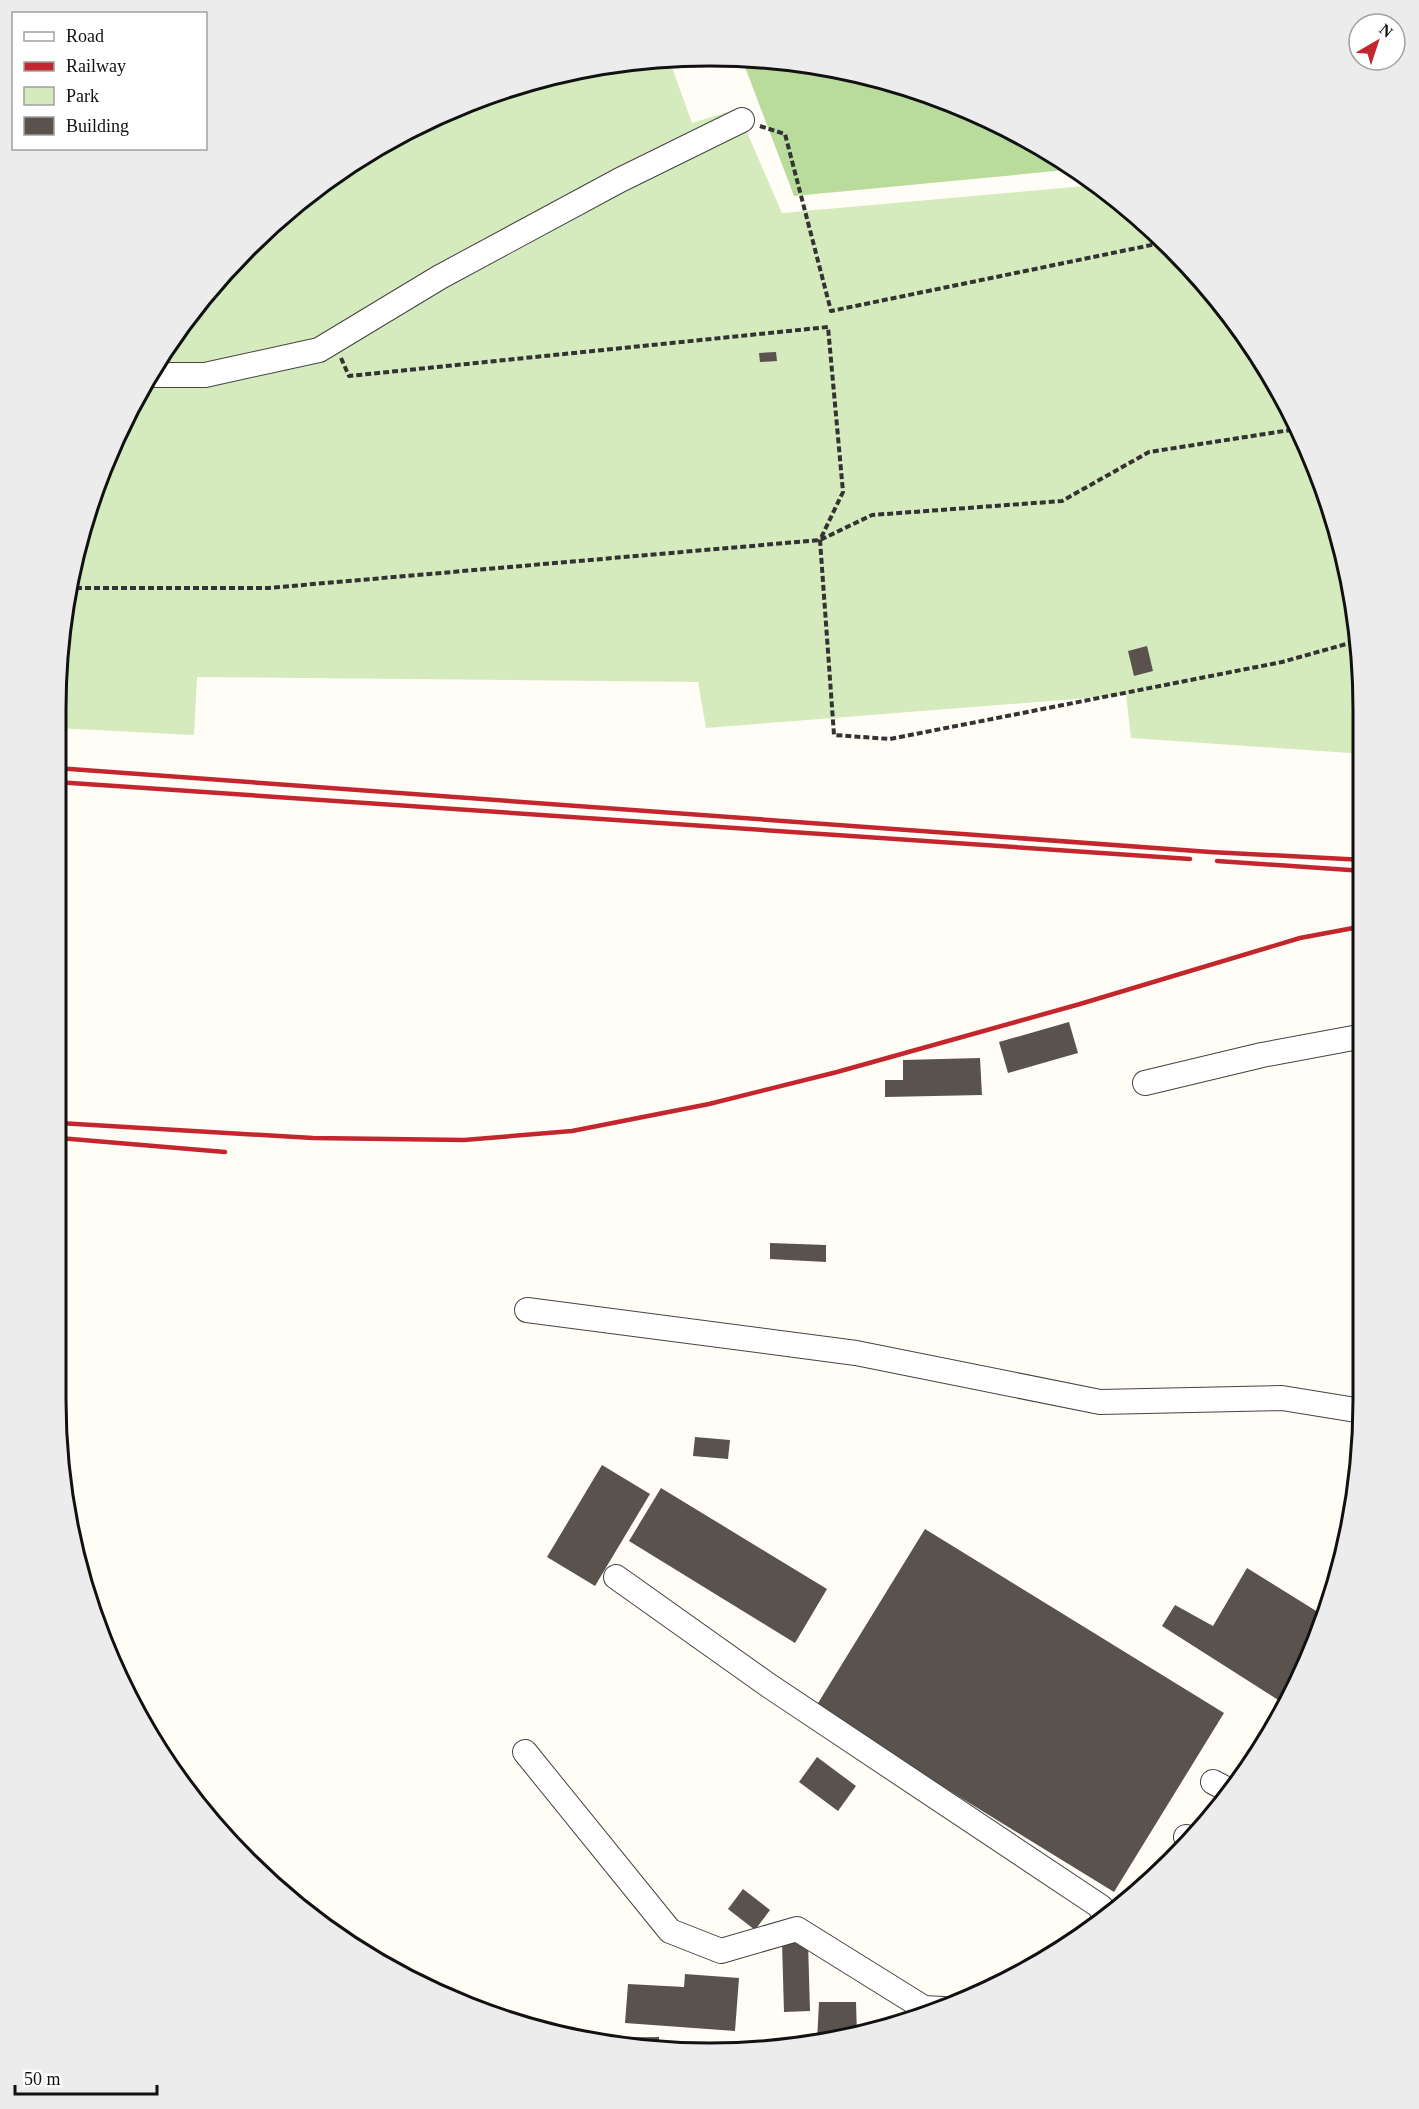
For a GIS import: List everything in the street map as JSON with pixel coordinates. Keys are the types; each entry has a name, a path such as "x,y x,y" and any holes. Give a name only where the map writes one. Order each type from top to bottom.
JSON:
{"lane":[{"path":"160,375 205,375 320,350 440,277 620,180 742,120"},
{"path":"1145,1083 1262,1055 1353,1038"},
{"path":"527,1310 856,1353 1100,1402 1282,1398 1353,1410"},
{"path":"616,1577 768,1685 1102,1909"},
{"path":"525,1752 670,1931 721,1952 797,1929 922,2007"}],"path":[{"path":"742,120 785,134 831,311 1154,244"},
{"path":"334,340 348,376 828,327 843,492 820,540 834,735 890,739 1282,662 1349,643"},
{"path":"77,588 268,588 820,540 872,515 1062,501 1149,452 1289,430"}],"green space":[{"path":"667,67 672,67 692,123 737,109 782,213 1083,186 1134,226 1165,254 1220,318 1245,352 1287,425 1319,503 1331,543 1341,584 1352,667 1353,753 1131,738 1126,695 706,728 698,682 197,677 194,735 66,729 67,667 78,584 88,543 100,503 132,425 174,352 199,318 254,254 318,199 352,174 388,152 425,132 503,100 584,78"},
{"path":"745,67 835,78 916,100 994,132 1061,171 794,196"}],"building":[{"path":"776,352 777,361 760,362 759,353"},
{"path":"1147,646 1153,671 1134,676 1128,651"},
{"path":"1069,1022 1078,1053 1008,1073 999,1042"},
{"path":"980,1058 982,1095 885,1097 885,1080 903,1080 903,1060"},
{"path":"770,1243 826,1245 826,1262 770,1259"},
{"path":"695,1437 730,1440 728,1459 693,1456"},
{"path":"602,1465 650,1494 595,1586 547,1557"},
{"path":"661,1488 827,1589 795,1643 629,1541"},
{"path":"925,1529 1224,1713 1114,1892 815,1708"},
{"path":"1247,1568 1317,1611 1304,1646 1278,1700 1162,1626 1175,1605 1213,1626"},
{"path":"817,1757 856,1786 838,1811 799,1782"},
{"path":"743,1889 770,1910 755,1930 728,1909"},
{"path":"782,1942 808,1942 810,2011 784,2012"},
{"path":"685,1974 739,1978 735,2031 625,2023 628,1984 684,1987"},
{"path":"819,2002 856,2002 857,2026 817,2034"},
{"path":"629,2037 659,2037 659,2041"},
{"path":"678,2042 752,2042 710,2043"}],"railway":[{"path":"66,769 1210,852 1353,859"},
{"path":"66,783 1190,859"},
{"path":"1217,861 1353,870"},
{"path":"66,1123 313,1138 464,1140 572,1131 709,1104 837,1072 1080,1004 1300,938 1353,928"},
{"path":"66,1139 225,1152"}]}
